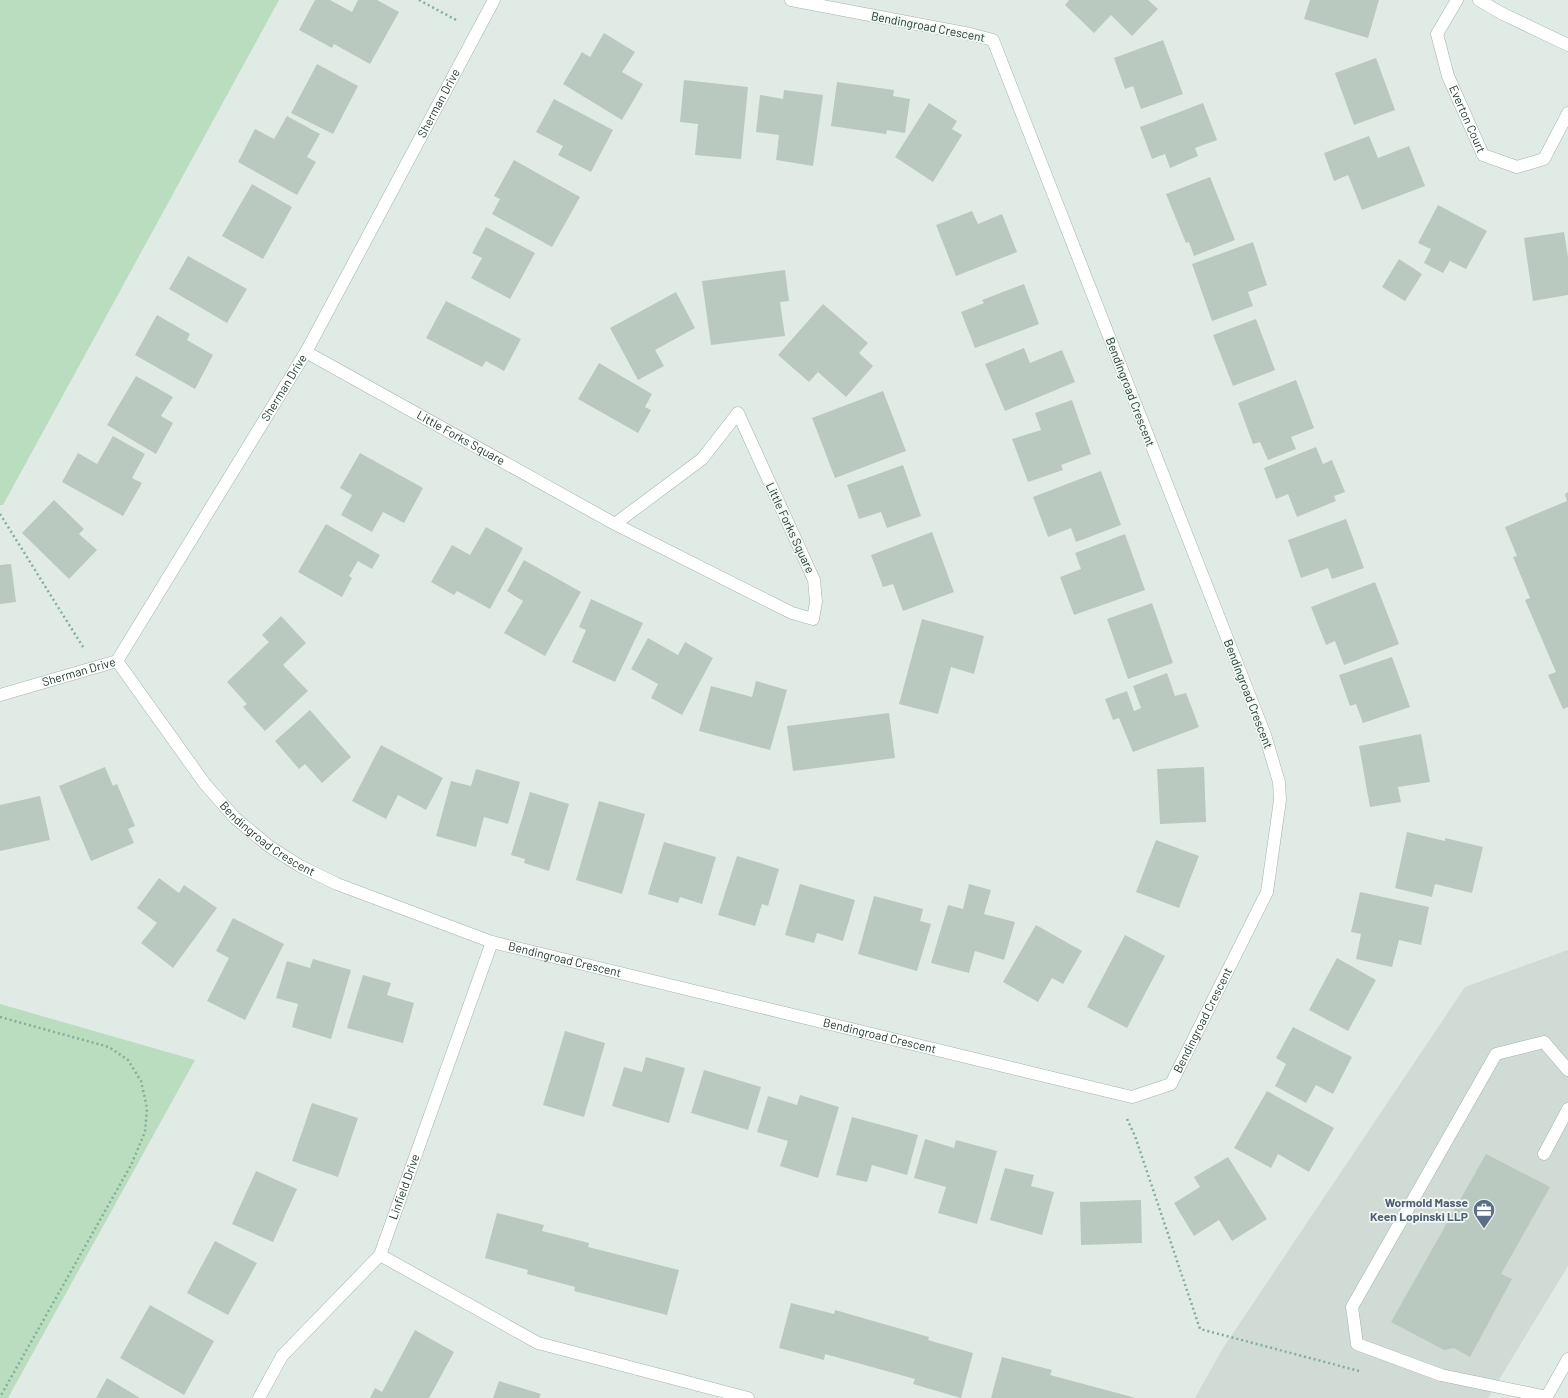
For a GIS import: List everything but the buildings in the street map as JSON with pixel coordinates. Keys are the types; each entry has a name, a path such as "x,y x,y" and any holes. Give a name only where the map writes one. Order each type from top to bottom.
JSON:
{"street":[{"name":"Sherman Drive","path":"0,695 117,661 306,352 494,0"},
{"name":"Bendingroad Crescent","path":"117,661 205,784 235,818 270,847 300,866 337,884 492,942 1132,1097 1171,1084 1267,892 1280,800 1279,782 1265,736 993,40 970,34 791,0"},
{"name":"Everton Court","path":"1457,0 1437,34 1448,76 1483,155 1517,167 1544,159 1568,113"},
{"path":"1479,0 1501,13 1568,45"},
{"name":"Little Forks Square","path":"306,352 615,524 792,613 814,619 816,602 814,580 738,413 702,459 615,524"},
{"name":"Linfield Drive","path":"259,1398 282,1356 380,1254 492,942"},
{"path":"1547,1398 1441,1375 1357,1344 1352,1307 1496,1054 1544,1042 1568,1070"},
{"path":"1544,1154 1568,1109"},
{"path":"380,1254 538,1343 748,1398"},
{"path":"1547,1398 1568,1359"},
{"path":"1547,1398 1568,1374"}],"path":[{"path":"419,0 477,32"},
{"path":"0,514 95,667"},
{"path":"0,1017 109,1047 128,1060 141,1081 147,1108 145,1132 131,1165 0,1397"},
{"path":"1116,1093 1135,1136 1200,1329 1361,1372"}],"shaded area":[{"path":"1568,950 1568,1266 1488,1398 1195,1398 1223,1348 1465,987"}],"green space":[{"path":"0,0 279,0 3,505 0,505"},
{"path":"0,1004 195,1060 8,1398 0,1398"}],"place":[{"name":"Wormold Masse Keen Lopinski LLP","path":"1484,1230"}]}
